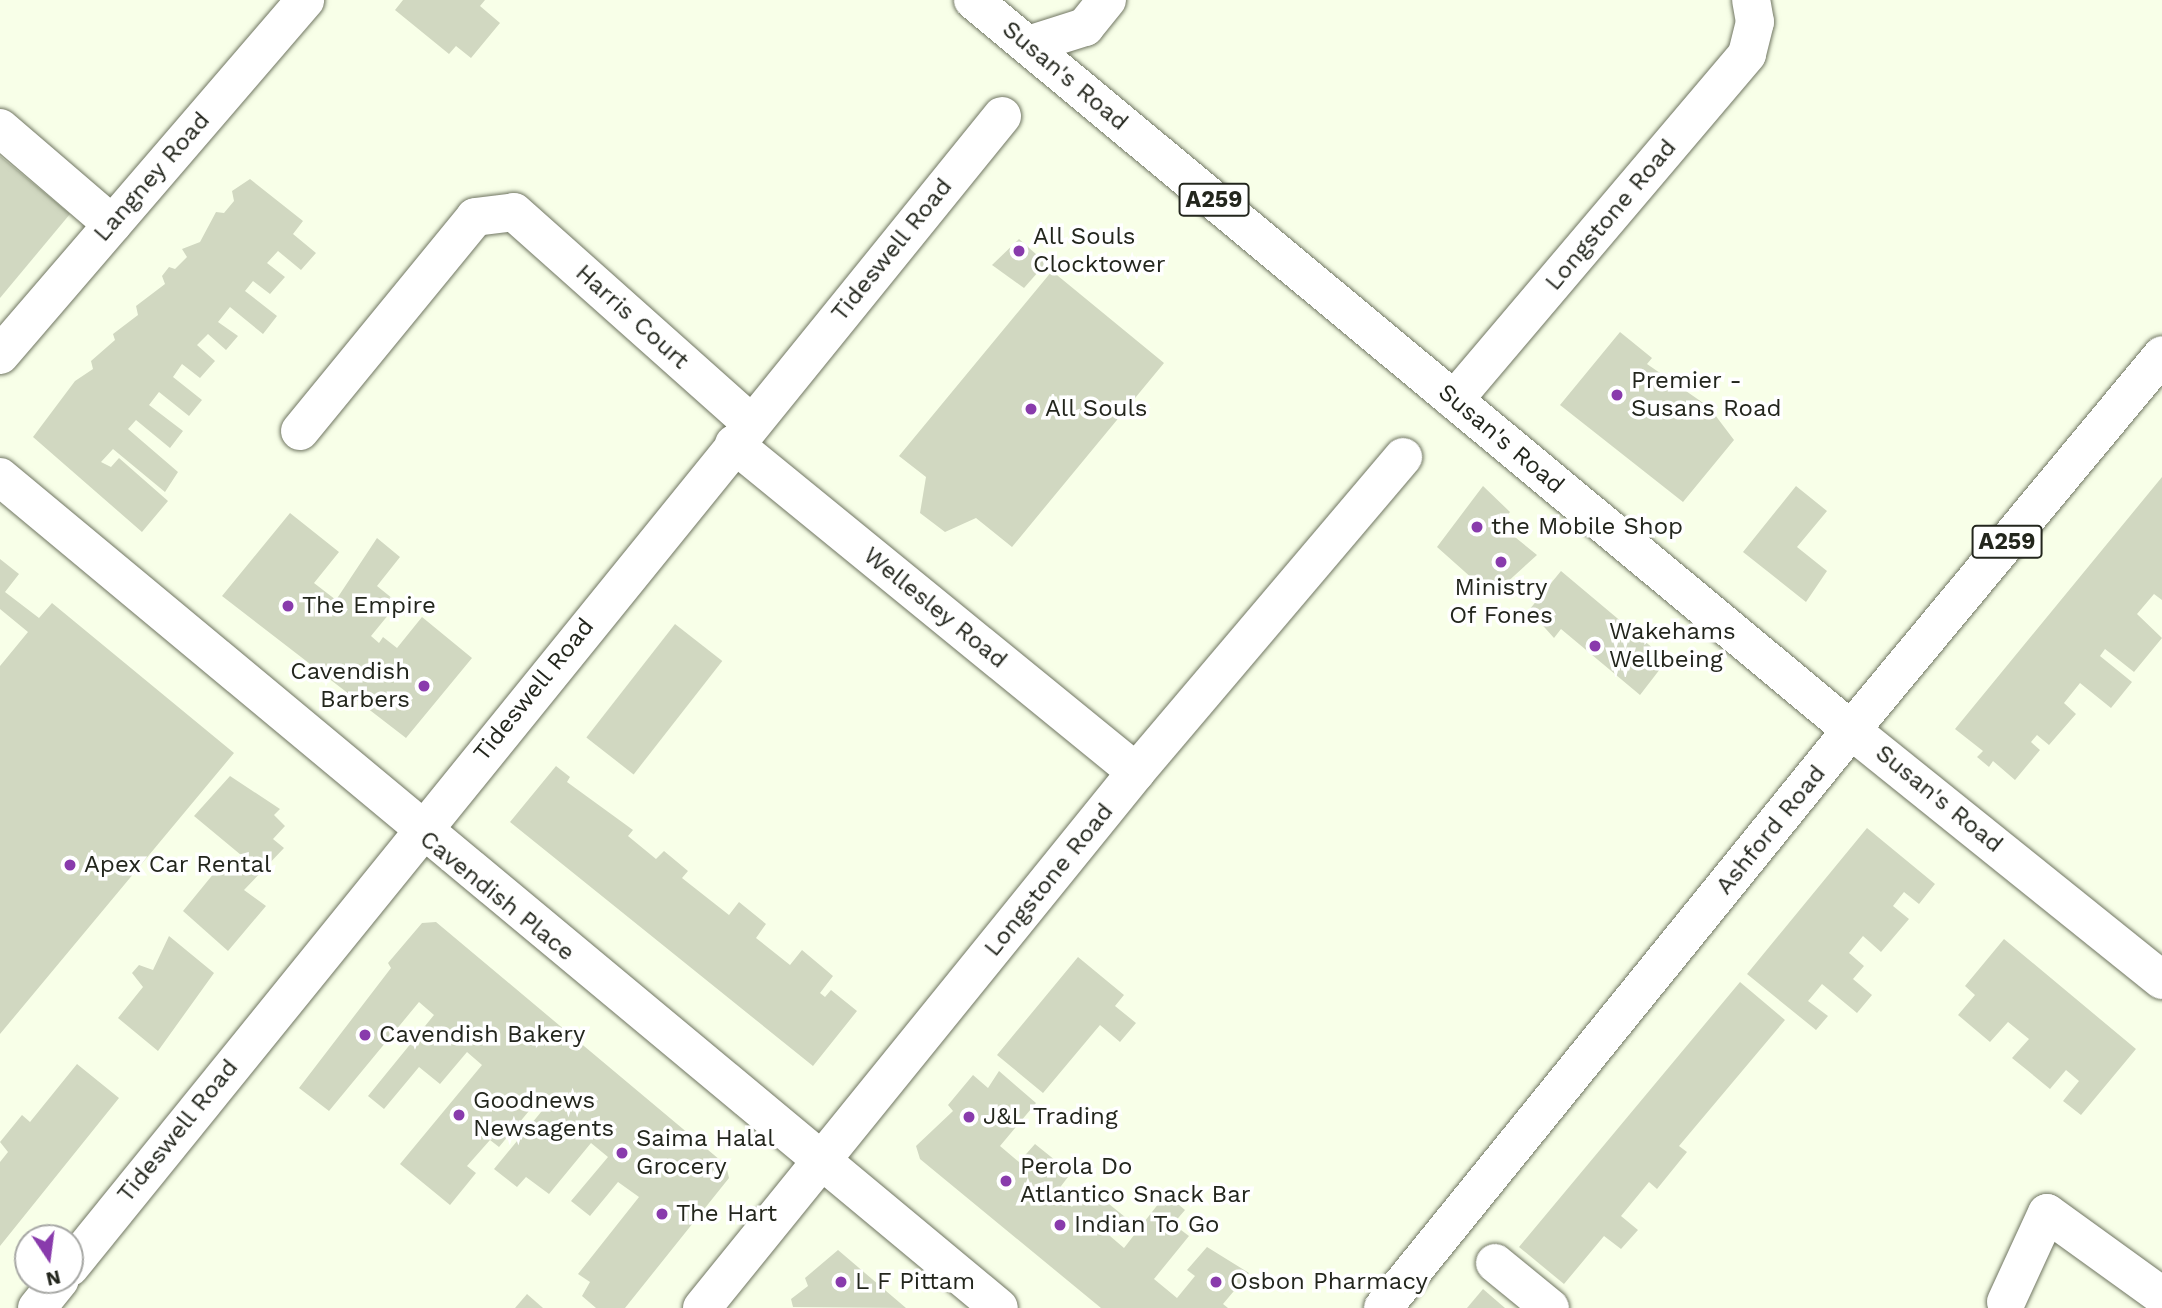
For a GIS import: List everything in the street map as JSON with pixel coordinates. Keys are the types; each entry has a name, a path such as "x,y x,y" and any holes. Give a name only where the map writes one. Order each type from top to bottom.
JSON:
{"street":[{"name":"Langney Road","path":"0,355 305,0"},
{"name":"Susan's Road","path":"973,0 1851,730 2162,980"},
{"path":"1027,45 1085,27 1107,0"},
{"name":"Longstone Road","path":"1454,400 1747,54 1759,7"},
{"name":"Tideswell Road","path":"84,1250 419,831 1002,116"},
{"path":"0,128 112,224"},
{"name":"Harris Court","path":"300,431 475,217 514,212 743,433"},
{"name":"Ashford Road","path":"1384,1308 1851,730 2162,355"},
{"name":"Wellesley Road","path":"743,433 1136,772"},
{"name":"Longstone Road","path":"702,1308 824,1164 1136,772 1403,457"},
{"name":"Cavendish Place","path":"0,477 419,831 999,1308"},
{"path":"2006,1302 2047,1213 2162,1296"},
{"path":"1495,1263 1550,1308"},
{"path":"37,1308 48,1294"}],"building":[{"path":"403,0 485,0 480,6 500,23 471,58 456,46 449,54 395,10"},
{"path":"0,156 70,214 0,298"},
{"path":"250,179 303,221 293,234 316,253 301,270 278,251 267,263 285,277 270,294 253,281 245,291 277,316 263,334 230,307 218,322 238,336 226,350 208,334 197,345 215,361 200,378 182,364 173,377 202,400 189,416 159,392 149,405 183,431 170,448 136,420 128,429 178,472 165,492 113,449 101,462 111,467 119,458 168,501 142,532 33,437 75,381 93,369 91,361 115,340 113,334 138,315 136,306 165,284 162,276 169,267 175,269 187,257 182,249 200,242 216,212 224,213 234,201 232,191"},
{"name":"All Souls Clocktower","path":"1019,239 1046,263 1024,288 992,265"},
{"name":"All Souls","path":"1052,271 1164,363 1012,547 976,518 945,532 920,513 926,477 899,456"},
{"path":"1620,332 1652,358 1647,364 1709,407 1734,440 1683,502 1560,405"},
{"path":"2162,477 2162,600 2154,594 2137,614 2162,638 2134,672 2105,649 2100,656 2132,682 2111,708 2080,683 2064,703 2076,714 2049,745 2037,735 2031,742 2040,750 2015,780 1993,761 1989,767 1977,757 1983,751 1955,729"},
{"path":"1483,486 1510,512 1500,525 1537,555 1492,596 1437,547"},
{"path":"1796,486 1827,511 1797,547 1827,571 1806,602 1743,552"},
{"path":"290,513 339,552 314,583 336,600 377,538 400,557 377,586 398,603 371,636 379,643 383,637 397,648 422,617 472,658 406,738 222,596"},
{"name":"Apex Car Rental","path":"0,559 19,574 5,592 39,618 52,603 234,753 0,1034 0,666 28,632 0,609"},
{"path":"1561,571 1667,660 1640,695 1561,629 1554,638 1529,610"},
{"path":"675,624 722,661 634,774 586,737"},
{"path":"556,766 570,777 567,782 633,830 628,836 656,859 664,851 688,871 682,878 729,915 739,902 766,924 756,938 790,965 802,950 833,976 820,993 825,997 831,990 857,1011 813,1066 510,822"},
{"path":"230,776 280,809 274,815 285,826 273,839 284,848 244,890 266,906 228,951 183,911 219,867 226,872 241,855 194,816"},
{"path":"1867,828 1935,884 1919,904 1904,892 1900,897 1893,906 1909,919 1881,952 1863,936 1849,953 1864,966 1853,979 1872,995 1857,1013 1822,984 1808,1001 1828,1016 1816,1030 1747,974"},
{"path":"436,922 726,1165 729,1178 625,1308 596,1308 582,1296 590,1282 578,1274 639,1197 618,1182 590,1216 571,1201 608,1157 591,1143 549,1194 526,1177 517,1187 494,1169 546,1106 538,1100 499,1147 490,1140 467,1166 476,1173 450,1205 400,1164 482,1065 467,1052 440,1084 419,1067 384,1109 368,1096 434,1015 419,1002 329,1111 299,1088 391,968 388,963 422,923"},
{"path":"169,936 214,973 158,1051 118,1018 143,987 132,973 139,965 153,970"},
{"path":"2004,939 2136,1049 2081,1115 2063,1101 2079,1081 2066,1070 2050,1089 2012,1058 2029,1039 2008,1022 1990,1042 1958,1015 1975,995 1965,986"},
{"path":"1078,957 1124,995 1115,1006 1136,1023 1120,1042 1100,1025 1043,1093 997,1055"},
{"path":"1740,982 1785,1020 1679,1146 1687,1152 1657,1189 1649,1182 1621,1216 1638,1230 1621,1249 1604,1236 1564,1284 1519,1247"},
{"path":"77,1064 119,1098 18,1224 14,1224 14,1229 0,1246 0,1162 8,1152 0,1142 22,1115 30,1122"},
{"path":"999,1071 1036,1103 1000,1146 1019,1162 1035,1144 1071,1173 1055,1194 1072,1207 1088,1187 1125,1217 1110,1236 1124,1248 1166,1194 1185,1210 1173,1224 1189,1236 1154,1279 1177,1298 1195,1276 1187,1270 1207,1247 1249,1273 1223,1304 1228,1308 1101,1308 920,1159 916,1146 953,1111 948,1105 973,1075 988,1088"},
{"name":"L F Pittam","path":"838,1250 906,1308 793,1307 791,1299 808,1286 805,1278"},
{"path":"1483,1289 1505,1308 1467,1308"},
{"path":"527,1294 543,1308 515,1308"}],"place":[{"name":"All Souls Clocktower","path":"1019,251"},
{"name":"Premier - Susans Road","path":"1617,395"},
{"name":"All Souls","path":"1031,409"},
{"name":"the Mobile Shop","path":"1477,527"},
{"name":"Ministry Of Fones","path":"1501,562"},
{"name":"The Empire","path":"288,606"},
{"name":"Wakehams Wellbeing","path":"1595,646"},
{"name":"Cavendish Barbers","path":"424,686"},
{"name":"Apex Car Rental","path":"70,865"},
{"name":"Cavendish Bakery","path":"365,1035"},
{"name":"Goodnews Newsagents","path":"459,1115"},
{"name":"J&L Trading","path":"969,1117"},
{"name":"Saima Halal Grocery","path":"622,1153"},
{"name":"Perola Do Atlantico Snack Bar","path":"1006,1181"},
{"name":"The Hart","path":"662,1214"},
{"name":"Indian To Go","path":"1060,1225"},
{"name":"L F Pittam","path":"841,1282"},
{"name":"Osbon Pharmacy","path":"1216,1282"}]}
